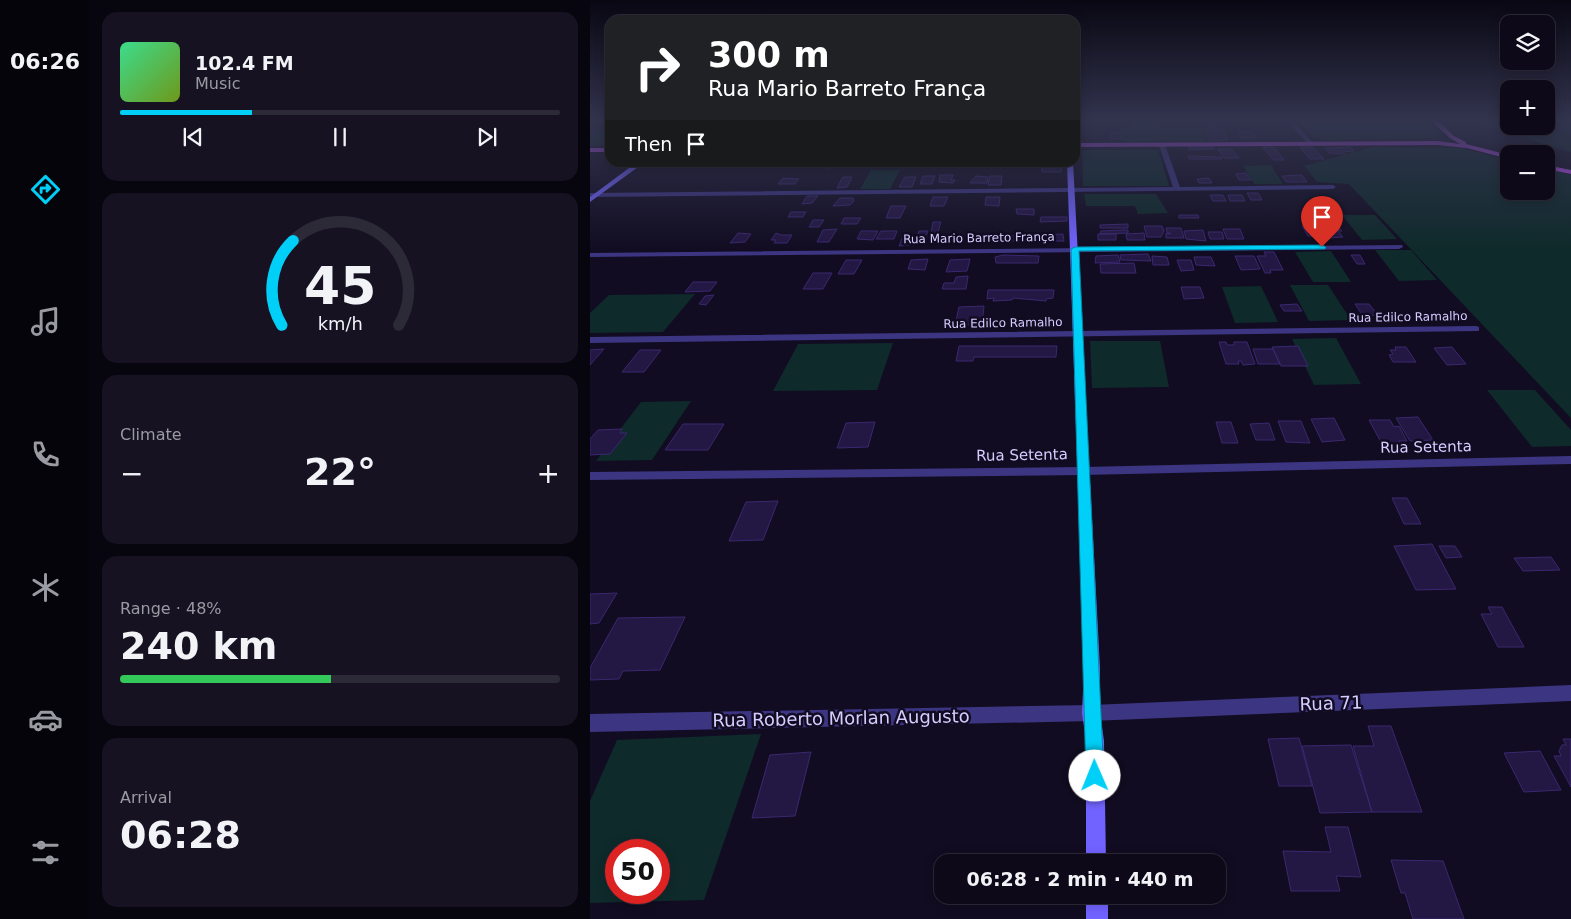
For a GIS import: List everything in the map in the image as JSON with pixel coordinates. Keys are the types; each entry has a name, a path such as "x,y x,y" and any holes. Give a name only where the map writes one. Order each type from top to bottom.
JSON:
{"main road":[{"path":"590,200 594,195 635,167"},
{"path":"1070,167 1092,668 1096,854"},
{"path":"1555,168 1571,172"},
{"path":"1097,904 1097,919"}],"street":[{"path":"1169,164 1177,188"},
{"path":"594,195 1333,187"},
{"name":"Rua Mario Barreto França","path":"590,255 1399,247"},
{"name":"Rua Edilco Ramalho","path":"590,340 1476,329"},
{"name":"Rua Setenta","path":"590,476 1083,471 1571,460"},
{"name":"Rua 71","path":"1092,713 1571,693"},
{"name":"Rua Roberto Morlan Augusto","path":"590,723 1092,713"}],"green space":[{"path":"1082,164 1162,164 1169,186 1083,186"},
{"path":"1312,164 1500,164 1500,200 1555,200 1555,171 1571,175 1571,418 1349,184 1317,182 1304,166"},
{"path":"1271,165 1283,184 1254,184 1243,166"},
{"path":"871,170 900,170 890,189 860,189"},
{"path":"1084,194 1156,194 1168,213 1138,214 1135,206 1086,206"},
{"path":"1342,215 1375,215 1397,239 1362,240"},
{"path":"1375,250 1411,250 1437,280 1399,281"},
{"path":"1331,251 1351,282 1313,282 1295,252"},
{"path":"1290,285 1328,285 1351,320 1309,321"},
{"path":"1261,286 1278,322 1235,323 1222,287"},
{"path":"695,294 663,332 590,333 590,313 609,295"},
{"path":"1336,338 1361,384 1314,385 1292,339"},
{"path":"1090,341 1160,341 1169,387 1092,388"},
{"path":"893,343 877,390 773,391 798,344"},
{"path":"1487,390 1535,390 1571,430 1571,446 1532,447"},
{"path":"691,401 652,460 596,461 641,402"},
{"path":"761,734 704,900 670,901 670,839 605,839 605,903 590,903 590,801 617,740"}],"building":[{"path":"1042,167 1061,167 1061,172 1042,172"},
{"path":"1246,173 1251,180 1239,180 1236,174"},
{"path":"940,175 953,175 951,180 955,180 953,183 939,182"},
{"path":"1302,175 1307,182 1286,182 1282,176"},
{"path":"923,176 935,176 932,184 920,184"},
{"path":"976,176 988,177 987,183 970,183"},
{"path":"990,176 1002,176 1001,185 988,185"},
{"path":"843,177 852,177 847,187 837,188"},
{"path":"905,177 916,177 912,187 899,187"},
{"path":"783,178 799,179 795,184 778,184"},
{"path":"1209,178 1212,183 1199,183 1197,179"},
{"path":"1247,193 1258,193 1262,200 1251,200"},
{"path":"1210,195 1223,195 1226,201 1213,201"},
{"path":"1228,195 1242,195 1245,201 1230,201"},
{"path":"807,196 818,196 812,203 802,204"},
{"path":"933,197 948,197 944,206 930,206"},
{"path":"986,197 1000,197 999,206 985,205"},
{"path":"840,198 853,198 854,201 850,205 833,206"},
{"path":"891,206 906,206 900,218 886,218"},
{"path":"1016,209 1034,209 1034,215 1017,214"},
{"path":"791,212 806,212 803,217 788,217"},
{"path":"1179,215 1198,215 1199,218 1179,218"},
{"path":"1041,217 1067,217 1067,221 1040,222"},
{"path":"844,218 861,218 857,224 841,224"},
{"path":"813,220 824,220 819,227 809,227"},
{"path":"933,222 941,222 938,232 931,233"},
{"path":"1318,223 1336,223 1342,231 1338,231 1343,237 1329,238"},
{"path":"1128,224 1128,228 1100,228 1100,225"},
{"path":"1144,226 1162,226 1164,231 1161,237 1147,237"},
{"path":"1302,226 1317,226 1324,236 1308,236"},
{"path":"1166,228 1181,228 1184,238 1166,238 1166,233 1171,234 1167,232"},
{"path":"837,229 829,242 817,242 823,230"},
{"path":"1223,229 1240,229 1244,239 1227,239"},
{"path":"1128,230 1128,233 1100,234 1101,231"},
{"path":"1203,230 1206,241 1186,239 1184,231"},
{"path":"861,231 878,231 873,240 857,239"},
{"path":"881,231 897,231 894,239 876,239"},
{"path":"919,231 928,231 923,242 915,241"},
{"path":"1208,232 1222,232 1224,239 1210,239"},
{"path":"738,233 751,234 745,242 730,243"},
{"path":"776,233 792,235 787,243 774,243 776,240 771,240"},
{"path":"1144,233 1145,240 1127,240 1126,234"},
{"path":"1063,234 1064,241 996,241 998,236"},
{"path":"1098,234 1116,234 1116,240 1098,240"},
{"path":"913,235 910,245 899,246 903,236"},
{"path":"1264,252 1274,252 1283,270 1270,270 1271,273 1265,273 1257,256 1266,256"},
{"path":"1148,254 1151,261 1121,260 1120,255"},
{"path":"1003,255 1039,256 1038,263 996,263 995,257"},
{"path":"1118,255 1120,262 1095,263 1096,256"},
{"path":"1351,255 1360,255 1365,264 1357,264"},
{"path":"1152,256 1167,257 1169,265 1153,265"},
{"path":"1235,256 1254,256 1260,269 1241,270"},
{"path":"1194,257 1211,257 1215,266 1196,265"},
{"path":"928,259 925,270 908,269 911,260"},
{"path":"970,259 967,271 946,272 950,260"},
{"path":"846,260 862,260 854,274 838,274"},
{"path":"1177,260 1191,260 1194,270 1181,271"},
{"path":"1134,263 1136,273 1101,273 1100,264"},
{"path":"813,273 832,273 823,289 803,289"},
{"path":"968,276 966,289 942,289 944,283 954,283 956,277"},
{"path":"693,282 717,282 710,291 685,292"},
{"path":"1181,287 1200,287 1204,298 1184,299"},
{"path":"988,290 1054,290 1053,298 1046,299 1046,301 1013,298 1012,300 993,301 994,298 987,299"},
{"path":"714,295 706,305 699,304 705,296"},
{"path":"1297,304 1302,311 1284,311 1280,305"},
{"path":"1355,304 1369,304 1378,315 1363,316"},
{"path":"984,306 982,325 955,325 959,307"},
{"path":"1219,342 1234,345 1234,342 1247,342 1255,364 1243,365 1241,361 1238,361 1239,364 1226,364"},
{"path":"959,346 1057,346 1056,357 974,357 973,361 956,361"},
{"path":"1298,346 1308,366 1281,366 1272,347"},
{"path":"1395,347 1406,347 1416,362 1393,362 1389,355 1393,354 1390,350 1396,350"},
{"path":"1452,347 1466,364 1447,365 1434,348"},
{"path":"604,349 590,365 590,350"},
{"path":"1253,349 1273,349 1280,364 1258,364"},
{"path":"640,350 661,350 644,372 622,372"},
{"path":"1418,417 1433,440 1410,441 1396,418"},
{"path":"1334,418 1345,440 1322,442 1311,419"},
{"path":"1369,420 1390,420 1394,427 1399,426 1407,441 1399,441 1400,444 1382,444"},
{"path":"1278,421 1301,421 1310,443 1286,442"},
{"path":"875,422 868,447 837,448 846,423"},
{"path":"1216,422 1231,422 1238,443 1222,443"},
{"path":"1269,423 1275,440 1256,440 1250,424"},
{"path":"683,424 724,424 708,450 665,450"},
{"path":"622,429 620,433 627,433 610,454 590,455 590,439 598,430"},
{"path":"1392,498 1407,498 1421,524 1404,524"},
{"path":"778,501 763,540 729,541 746,502"},
{"path":"1432,544 1456,589 1416,590 1394,546"},
{"path":"1439,546 1455,546 1462,557 1446,558"},
{"path":"1551,557 1560,570 1523,571 1514,558"},
{"path":"617,593 599,623 590,624 590,594"},
{"path":"1488,607 1502,607 1524,647 1498,647 1481,614 1492,614"},
{"path":"685,617 660,670 623,671 619,679 590,680 590,668 618,618"},
{"path":"1368,726 1391,726 1422,812 1372,812 1353,746 1374,746"},
{"path":"1299,738 1312,786 1279,786 1268,739"},
{"path":"1563,739 1571,739 1571,787 1554,756 1561,756 1559,751 1562,745 1566,745"},
{"path":"1351,745 1372,812 1320,813 1302,746"},
{"path":"1540,751 1561,790 1524,792 1504,753"},
{"path":"811,752 795,816 752,818 770,755"},
{"path":"1325,827 1348,827 1361,877 1336,876 1340,891 1291,891 1283,851 1331,852"},
{"path":"1391,860 1443,861 1464,919 1413,919 1405,893 1401,893"}],"route":[{"path":"1095,776 1075,249 1322,247"}]}
